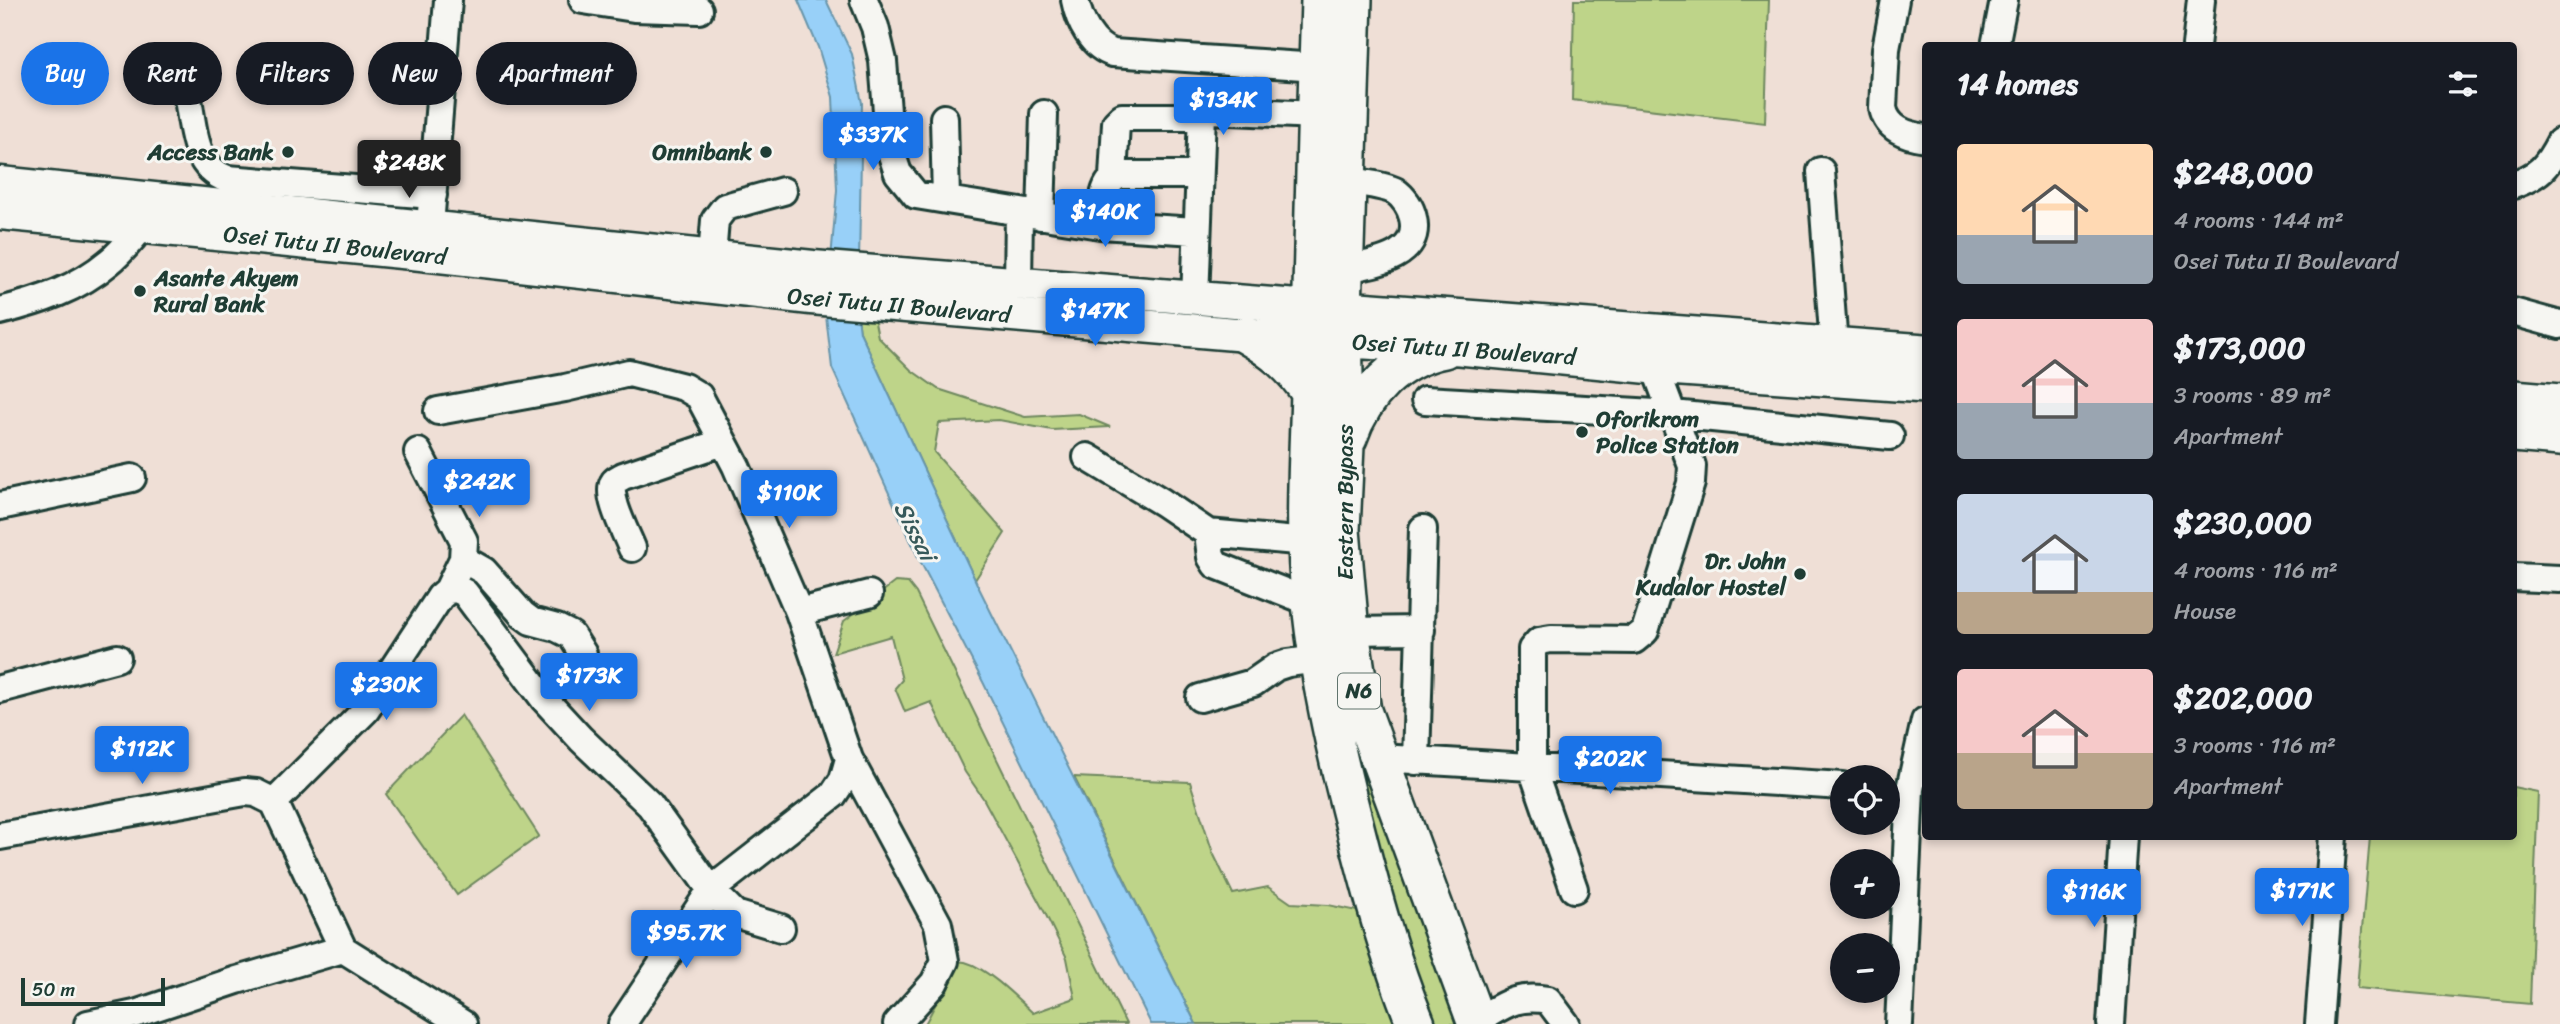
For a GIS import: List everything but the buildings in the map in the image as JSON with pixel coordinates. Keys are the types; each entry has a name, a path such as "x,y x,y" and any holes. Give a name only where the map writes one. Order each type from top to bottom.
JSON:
{"highway":[{"name":"Eastern Bypass","path":"1320,0 1316,115 1326,323 1345,446 1341,530 1350,631 1362,711 1398,759 1476,1023"},
{"name":"Eastern Bypass","path":"1353,0 1344,269 1326,323 1310,393 1306,454 1310,602 1337,756 1371,889 1400,984 1416,1024"},
{"name":"Osei Tutu II Boulevard","path":"1326,323 1460,345 1654,365 1922,384"},
{"name":"Osei Tutu II Boulevard","path":"1326,323 1578,326 1922,353"},
{"path":"1247,335 1284,360 1310,393"},
{"path":"1345,446 1354,420 1368,397 1386,377 1408,362 1433,351 1460,345"},
{"path":"2517,399 2560,403"},
{"path":"2517,433 2560,437"}],"main road":[{"name":"Osei Tutu II Boulevard","path":"0,183 226,193 429,228 712,257 812,282 883,304 1247,335 1326,323"},
{"name":"Osei Tutu II Boulevard","path":"5,219 143,226 412,253 812,282 884,272 1195,299 1326,323"}],"street":[{"path":"429,228 448,0"},
{"path":"583,0 634,8 699,10"},
{"path":"864,0 875,27 883,61 890,149 898,173 916,195 1100,225 1196,231"},
{"path":"1076,0 1083,24 1103,50 1113,53 1318,67"},
{"path":"1895,0 1886,49 1883,108 1885,117 1894,127 1905,134 1922,137"},
{"path":"1996,42 2004,0"},
{"path":"2196,42 2201,0"},
{"path":"189,105 200,158 226,193 433,195"},
{"path":"1195,299 1200,117 1210,110 1316,115"},
{"path":"1018,284 1044,114"},
{"path":"1100,225 1106,186 1113,177 1116,124 1122,117 1200,117"},
{"path":"944,118 946,199"},
{"path":"2517,184 2529,179 2547,166 2560,142"},
{"path":"1821,171 1834,347"},
{"path":"1113,177 1198,175"},
{"path":"1344,269 1391,260 1409,243 1415,230 1410,206 1395,191 1347,180"},
{"path":"712,257 715,220 725,207 783,191"},
{"path":"0,311 45,299 83,281 111,261 143,226"},
{"path":"2517,313 2560,325"},
{"path":"1574,889 1532,768 1532,649 1539,642 1551,639 1634,640 1645,631 1691,484 1692,466 1654,365"},
{"path":"438,411 565,388 629,373 684,387 699,396 736,466 799,612 849,759 938,924 945,961 934,983 897,1024"},
{"path":"1425,400 1673,414 1889,436"},
{"path":"632,548 613,502 613,483 623,475 723,442"},
{"path":"274,802 366,710 440,597 448,590 463,559 464,541 418,452"},
{"path":"1087,457 1208,533 1307,542"},
{"path":"0,506 132,478"},
{"path":"1423,529 1421,630 1398,759 1830,785"},
{"path":"1208,533 1208,544 1216,565 1310,602"},
{"path":"463,559 484,571 531,621 571,635 583,654"},
{"path":"2517,577 2560,579"},
{"path":"448,590 457,589 466,593 544,699 581,739 650,805 711,890 735,914 781,928"},
{"path":"799,612 869,594"},
{"path":"1350,631 1421,630"},
{"path":"0,689 117,658"},
{"path":"1200,698 1254,683 1276,667 1288,663 1318,659"},
{"path":"1900,786 1922,729"},
{"path":"622,1024 711,890 833,795 843,780 849,759"},
{"path":"0,836 245,792 256,793 274,802 343,948 463,1024"},
{"path":"1899,835 1899,1024"},
{"path":"2111,1024 2123,840"},
{"path":"2319,1024 2333,840"},
{"path":"88,1024 135,1014 343,948"},
{"path":"1476,1023 1514,1000 1530,996 1548,1000 1566,1024"}],"green space":[{"path":"1574,0 1769,0 1765,123 1572,100"},
{"path":"858,316 874,317 878,337 911,370 938,389 1025,417 1079,414 1110,427 1052,430 999,420 939,423 934,452 1005,533 975,580 860,332"},
{"path":"895,582 908,583 916,593 1126,1024 925,1024 943,990 948,963 965,962 983,970 1033,1013 1075,998 1067,958 983,798 965,772 931,702 905,712 895,688 902,680 891,636 833,653 844,621"},
{"path":"1330,654 1473,1024 1430,1024 1352,782"},
{"path":"461,715 539,836 457,895 386,794"},
{"path":"1074,777 1190,782 1213,853 1233,894 1268,887 1291,903 1328,905 1357,911 1364,922 1397,1024 1196,1024"},
{"path":"2517,788 2538,792 2530,1004 2357,988 2370,840 2517,840"}],"water":[{"name":"Sissai","path":"798,0 826,0 852,54 862,103 858,316 860,332 977,584 1196,1024 1151,1024 983,682 918,557 832,368 826,316 837,190 833,97 818,47"}],"place":[{"name":"Access Bank","path":"288,152"},
{"name":"Omnibank","path":"766,152"},
{"name":"Asante Akyem Rural Bank","path":"140,291"},
{"name":"Oforikrom Police Station","path":"1582,432"},
{"name":"Dr. John Kudalor Hostel","path":"1800,574"}]}
